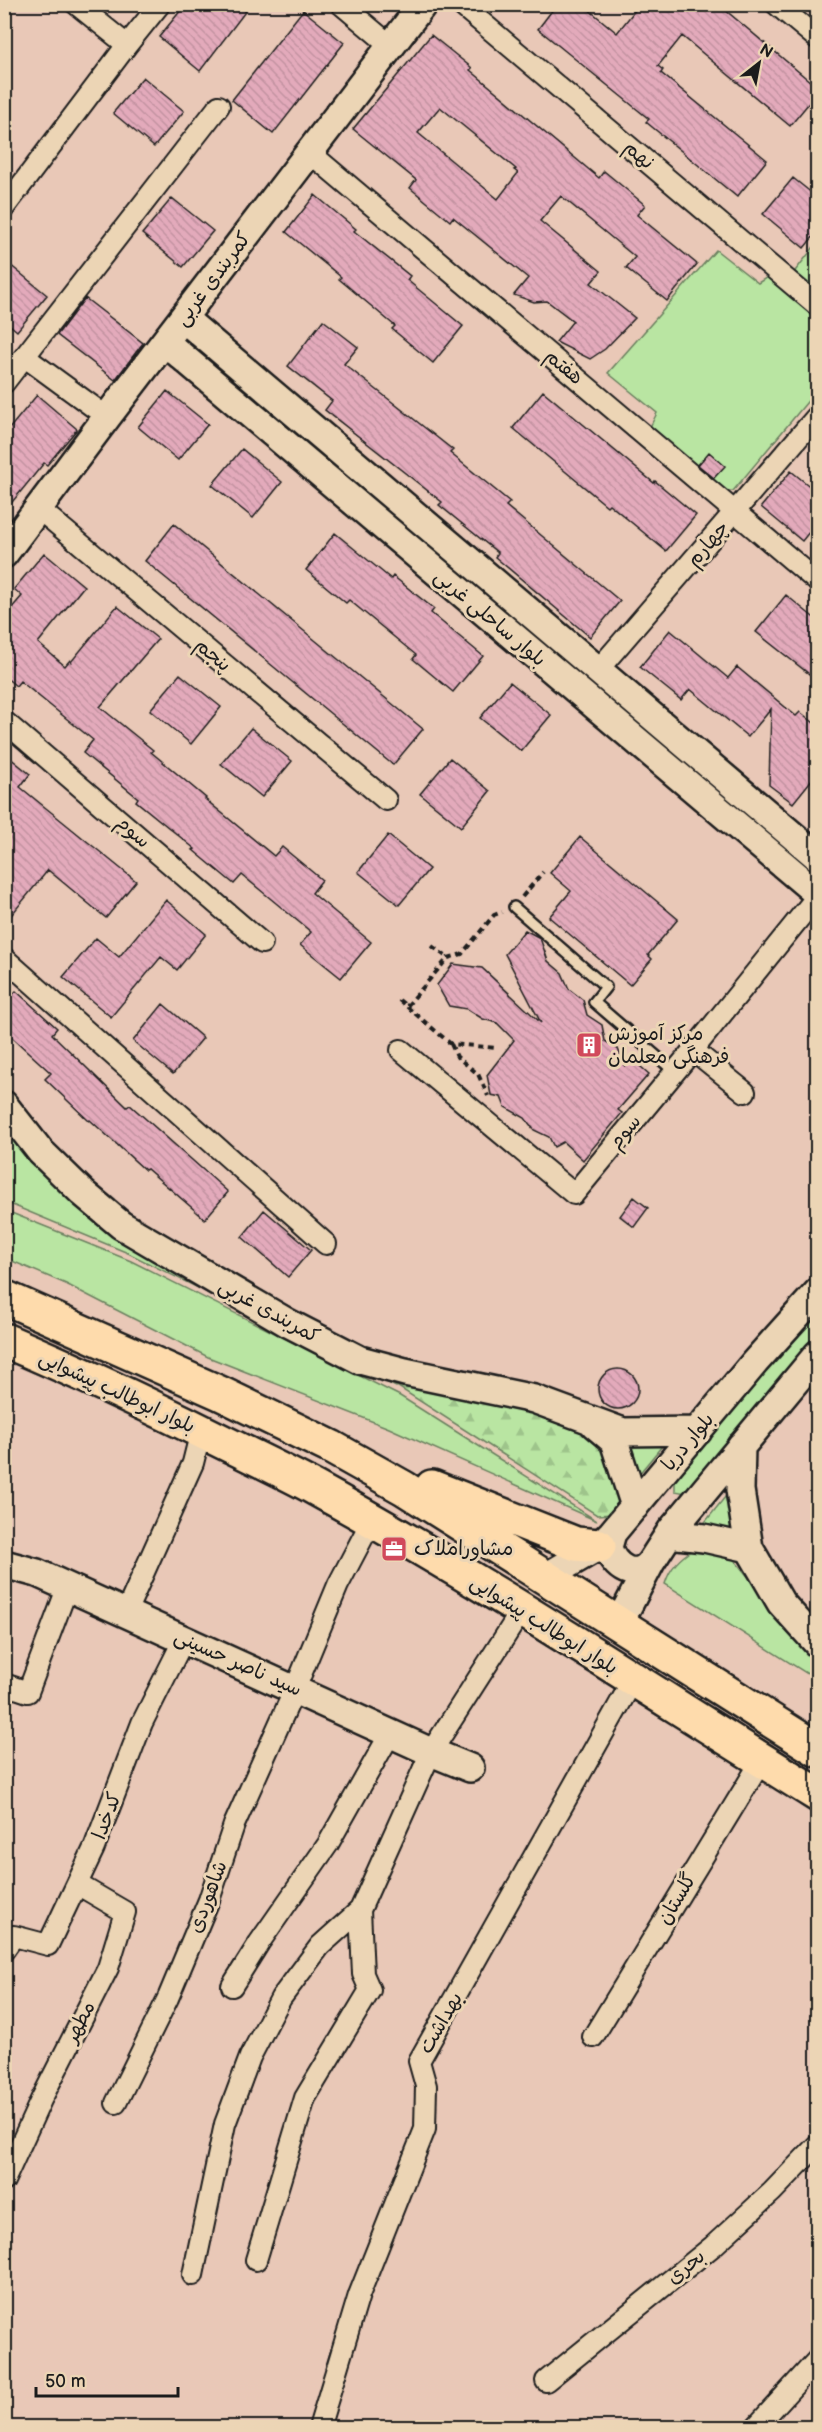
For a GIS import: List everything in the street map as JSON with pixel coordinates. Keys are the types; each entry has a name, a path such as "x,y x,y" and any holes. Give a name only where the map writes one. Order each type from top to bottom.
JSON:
{"highway":[{"name":"بلوار ابوطالب پیشوایی","path":"4,1297 98,1337 322,1443 404,1488 818,1750"},
{"name":"بلوار ابوطالب پیشوایی","path":"4,1340 72,1369 201,1431 311,1486 372,1520 522,1610 818,1795"},
{"path":"322,1443 576,1544 606,1539"}],"street":[{"path":"76,4 127,45"},
{"path":"4,208 160,4"},
{"path":"341,4 391,46"},
{"name":"کمربندی غربی","path":"4,554 106,417 423,4"},
{"name":"نهم","path":"460,4 818,306"},
{"path":"776,4 818,39"},
{"path":"4,383 219,106"},
{"name":"هفتم","path":"309,152 818,582"},
{"name":"بلوار ساحلی غربی","path":"183,318 818,857"},
{"name":"بلوار ساحلی غربی","path":"165,342 818,895"},
{"path":"25,357 106,417"},
{"name":"چهارم","path":"597,671 818,415"},
{"name":"پنجم","path":"39,509 386,800"},
{"name":"سوم","path":"4,721 262,943"},
{"name":"سوم","path":"401,1050 574,1194 818,895"},
{"path":"4,958 326,1244"},
{"path":"693,1050 745,1092"},
{"name":"کمربندی غربی","path":"4,1105 39,1151 121,1225 288,1323 360,1360 534,1400 623,1432 698,1431"},
{"name":"بلوار دریا","path":"546,1577 606,1539 755,1362 817,1294"},
{"path":"619,1623 651,1562 670,1533 818,1354"},
{"path":"588,1419 614,1441 638,1503 655,1499 669,1508 675,1521 670,1533"},
{"path":"126,1612 194,1463 201,1431"},
{"path":"741,1446 740,1490 749,1548 781,1603 818,1644"},
{"name":"شاهوردی","path":"116,2103 168,1998 209,1900 234,1826 338,1585 372,1520"},
{"path":"670,1533 749,1548"},
{"path":"606,1539 614,1563 621,1568 638,1571 646,1568 651,1562"},
{"name":"سید ناصر حسینی","path":"4,1564 37,1572 390,1734 470,1768"},
{"path":"4,1684 28,1692 68,1586"},
{"path":"194,2275 225,2124 250,2056 287,1989 320,1946 360,1910 431,1752 522,1610"},
{"name":"کدخدا","path":"4,1950 14,1936 48,1946 94,1848 142,1723 184,1639"},
{"name":"بهداشت","path":"319,2427 359,2295 425,2129 426,2086 420,2061 633,1680"},
{"path":"232,1986 328,1844 390,1734"},
{"name":"گلستان","path":"593,2037 762,1760"},
{"name":"مطهر","path":"4,2181 41,2100 108,1968 125,1912 77,1884"},
{"path":"256,2260 305,2098 370,1990 363,1974 360,1910"},
{"name":"بحری","path":"546,2381 713,2246 772,2192 818,2144"},
{"path":"755,2427 818,2359"}],"lane":[{"path":"514,907 606,987 594,1002 675,1072"}],"path":[{"path":"407,1006 448,958 462,954 494,915 514,907 543,872"},
{"path":"432,946 448,958"},
{"path":"399,999 451,1044 457,1057 478,1074 488,1096"},
{"path":"451,1044 498,1048"}],"green space":[{"path":"817,243 817,296 792,275"},
{"path":"716,250 758,283 769,276 817,317 817,390 733,491 719,490 650,427 657,413 608,373"},
{"path":"4,1124 43,1173 100,1226 160,1265 397,1385 396,1387 128,1253 5,1202"},
{"path":"4,1210 131,1261 400,1396 597,1521 389,1428 208,1357 66,1284 5,1258"},
{"path":"817,1305 817,1340 691,1494 675,1491 675,1477"},
{"path":"414,1379 581,1426 608,1445 626,1500 615,1514 597,1515 395,1385"},
{"path":"667,1440 638,1475 624,1441"},
{"path":"729,1492 736,1533 702,1526"},
{"path":"695,1548 730,1555 751,1580 784,1629 817,1660 817,1680 665,1584 676,1563"}],"building":[{"path":"186,4 251,4 200,71 159,37"},
{"path":"557,4 582,4 617,33 640,4 718,4 818,88 818,92 790,126 682,36 658,66 663,70 661,73 767,160 737,197 646,122 649,119 538,29"},
{"path":"303,10 344,43 273,134 232,100"},
{"path":"431,35 599,178 604,171 645,205 637,215 697,264 667,301 626,268 635,257 561,196 540,221 601,271 591,283 635,318 605,349 590,359 556,342 573,321 547,301 534,302 514,295 528,278 453,217 450,221 410,188 416,180 353,129","holes":["440,107 516,169 514,170 518,173 498,199 418,133"]},
{"path":"143,77 184,111 154,147 113,113"},
{"path":"793,178 818,198 818,231 804,248 763,214"},
{"path":"315,195 356,229 354,231 410,276 407,280 463,326 433,363 392,329 395,326 339,279 341,277 286,232"},
{"path":"172,198 213,231 183,267 142,234"},
{"path":"4,260 47,295 17,331 4,320"},
{"path":"85,298 143,343 115,380 57,335"},
{"path":"323,320 358,347 344,364 453,450 450,453 510,502 506,506 620,601 590,637 495,557 498,553 439,505 442,502 325,410 332,401 288,366"},
{"path":"167,391 208,424 178,460 138,427"},
{"path":"543,391 696,515 666,551 609,504 607,506 513,428"},
{"path":"37,395 77,429 47,465 44,463 4,512 4,435"},
{"path":"242,449 282,482 253,518 212,485"},
{"path":"709,452 725,466 714,478 698,465"},
{"path":"791,471 818,493 818,521 802,541 761,507"},
{"path":"174,524 423,729 393,765 145,561"},
{"path":"335,533 391,579 393,576 434,609 431,613 483,656 453,692 413,659 416,655 349,600 346,603 306,570"},
{"path":"44,553 84,586 38,643 65,666 70,660 71,662 117,606 158,639 100,707 153,750 151,752 274,856 282,847 322,880 312,893 371,942 341,978 300,945 311,932 242,875 234,884 193,850 195,849 136,801 138,798 83,753 93,740 20,681 16,686 4,676 4,617 22,596 14,589"},
{"path":"786,595 818,621 818,681 756,632"},
{"path":"670,630 728,678 737,667 796,716 800,712 818,726 818,772 793,803 769,785 771,709 748,737 690,689 681,700 640,667"},
{"path":"180,674 221,707 191,744 150,710"},
{"path":"510,682 551,715 521,751 480,718"},
{"path":"251,728 292,761 262,797 221,764"},
{"path":"4,753 30,774 20,787 136,881 106,918 48,870 4,924"},
{"path":"450,758 490,791 461,827 420,794"},
{"path":"388,835 429,869 399,905 358,872"},
{"path":"580,837 678,919 648,955 652,959 630,985 549,917 571,891 550,873"},
{"path":"166,900 206,934 177,970 161,957 111,1017 63,977 96,938 119,957"},
{"name":"مرکز آموزش فرهنگی معلمان","path":"525,930 540,938 548,961 562,973 569,989 583,1000 587,1015 602,1025 605,1041 618,1049 625,1066 633,1060 649,1074 618,1110 622,1113 583,1160 563,1142 554,1147 549,1137 534,1130 525,1118 505,1107 501,1097 491,1095 487,1075 514,1040 497,1023 483,1019 467,1009 449,1006 437,985 453,964 482,968 541,1023 505,954"},
{"path":"16,991 57,1028 52,1034 127,1107 130,1105 228,1192 205,1219 89,1121 45,1079 51,1073 4,1030 4,1004"},
{"path":"163,1004 203,1038 173,1074 133,1041"},
{"path":"634,1197 648,1208 634,1227 620,1216"},
{"path":"264,1210 311,1250 288,1277 242,1237"},
{"path":"618,1369 626,1370 632,1375 637,1381 637,1397 632,1403 626,1408 618,1409 610,1408 604,1403 599,1397 598,1389 599,1381 604,1375 610,1370"}],"place":[{"name":"مرکز آموزش فرهنگی معلمان","path":"589,1045"},
{"name":"مشاوراملاک","path":"394,1549"}]}
